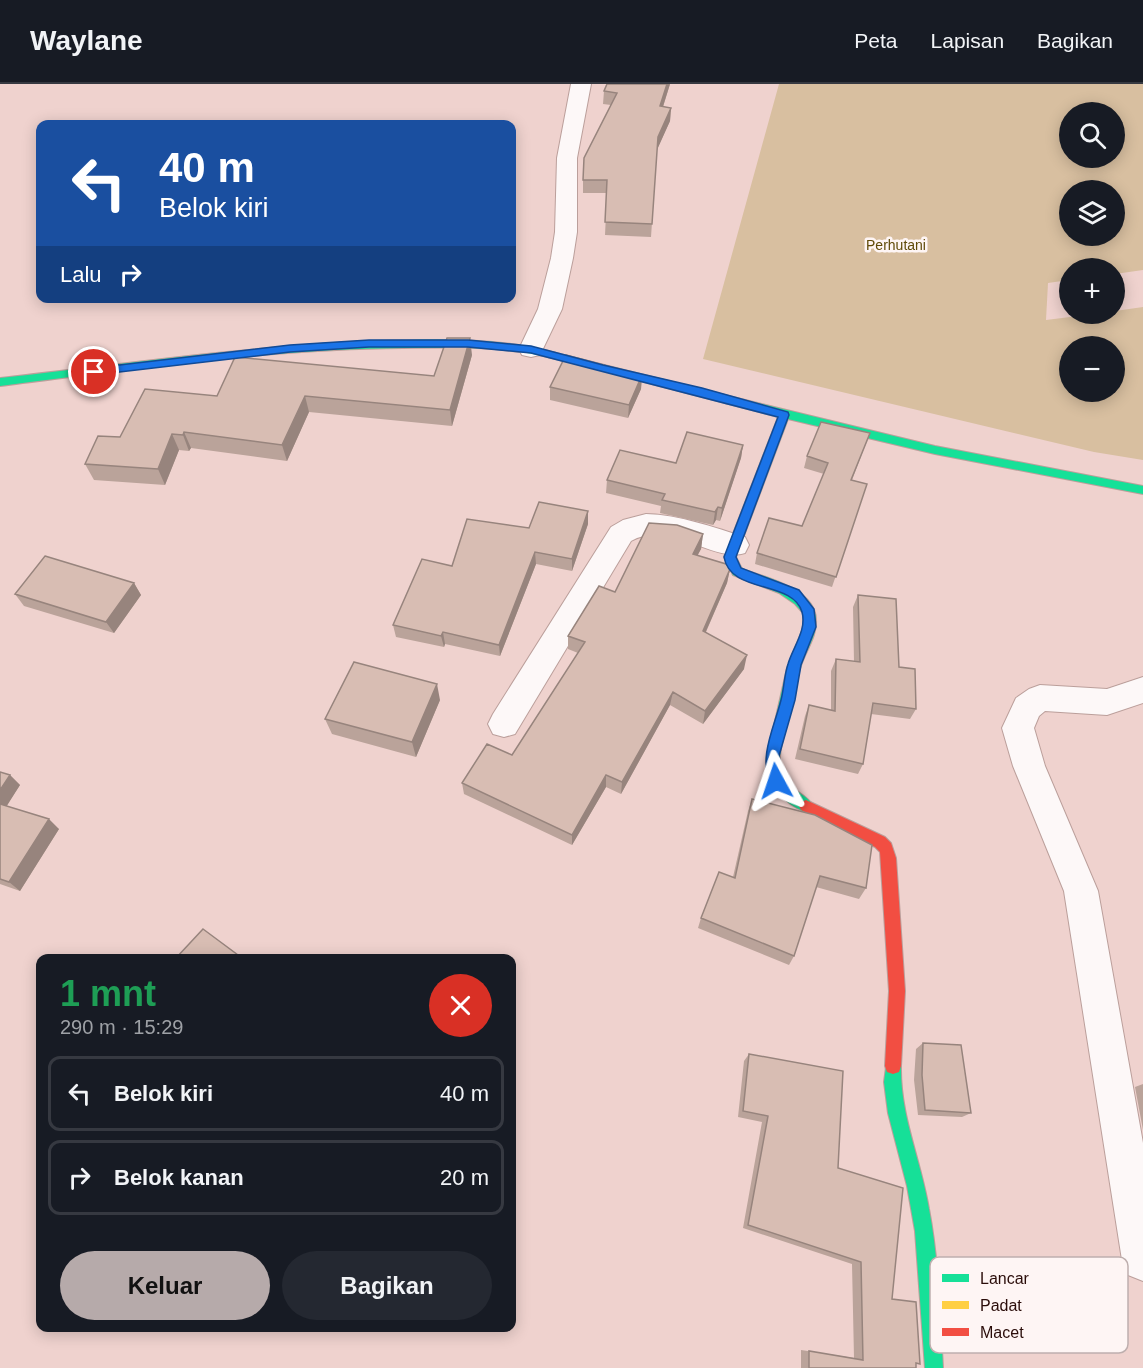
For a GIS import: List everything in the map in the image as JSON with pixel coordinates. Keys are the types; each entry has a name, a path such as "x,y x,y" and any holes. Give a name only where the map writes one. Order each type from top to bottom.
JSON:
{"street":[{"path":"531,349 550,309 562,258 566,232 567,158 581,84"},
{"path":"0,382 290,348 369,344 446,344 531,349 784,415 1015,467 1143,490"},
{"path":"784,415 730,557 737,572 794,594 808,609 810,627 794,665 788,700 772,756 776,781 789,796 880,842 890,858 897,991 892,1080 896,1122 916,1187 928,1268 930,1301"},
{"path":"504,724 621,534 629,527 656,524 735,545"},
{"path":"1143,690 1107,702 1041,698 1027,707 1018,728 1029,766 1081,891 1143,1260"},
{"path":"933,1353 934,1368"}],"green space":[{"name":"Perhutani","path":"779,84 1143,84 1143,270 1125,273 1125,258 1059,258 1059,281 1048,283 1046,320 1059,318 1059,324 1125,324 1125,310 1143,307 1143,460 1094,452 703,359"}],"building":[{"path":"607,84 667,84 660,106 671,108 658,137 652,224 605,222 607,180 583,180 584,158 617,93 604,91"},
{"path":"447,338 470,338 450,410 305,396 282,445 184,432 183,435 172,434 158,469 85,464 98,436 120,437 145,389 217,396 235,357 434,376"},
{"path":"566,355 642,375 629,405 550,387"},
{"path":"821,422 870,433 851,480 867,484 836,577 757,553 769,518 802,526 828,463 807,456"},
{"path":"687,432 743,445 722,508 718,507 715,512 662,500 665,494 607,480 620,450 676,463"},
{"path":"539,502 588,511 572,559 535,552 499,645 443,632 441,636 393,625 422,559 452,566 467,519 529,528"},
{"path":"649,523 677,525 703,534 693,554 726,564 730,569 703,631 747,655 705,711 673,692 622,782 606,775 572,835 462,783 487,744 512,755 585,642 568,636 599,586 615,592"},
{"path":"45,556 134,583 106,622 15,594"},
{"path":"858,595 896,599 899,667 915,669 916,709 873,703 863,764 800,749 809,705 835,711 836,659 860,662"},
{"path":"354,662 437,684 412,742 325,719"},
{"path":"0,772 10,775 0,790"},
{"path":"752,799 815,815 872,845 866,888 820,876 794,956 701,918 719,872 735,878"},
{"path":"0,804 49,819 9,882 0,879"},
{"path":"203,929 237,954 180,954"},
{"path":"923,1043 961,1045 971,1113 925,1110 922,1075"},
{"path":"749,1054 843,1071 838,1168 903,1188 892,1299 916,1302 920,1364 916,1363 916,1368 809,1368 809,1351 863,1360 861,1262 748,1225 768,1116 743,1111"}],"traffic: fast":[{"path":"0,382 210,356 368,344 470,344 520,348 552,355"},
{"path":"729,400 832,427 935,450 1143,490"},
{"path":"784,415 730,557 737,572 792,594 800,600 809,613 809,628 793,668 773,761 774,774 780,785 790,796 806,806"},
{"path":"893,1066 892,1082 896,1113 921,1208 930,1295"},
{"path":"933,1353 934,1368"}],"traffic: slow":[{"path":"552,355 729,400"}],"traffic: jam":[{"path":"806,806 880,842 886,848 889,858 897,991 893,1066"}],"route":[{"path":"94,372 290,348 369,344 468,344 531,349 784,415 730,557 737,572 794,594 808,609 810,627 794,665 788,700 772,756 772,769 776,781"}]}
